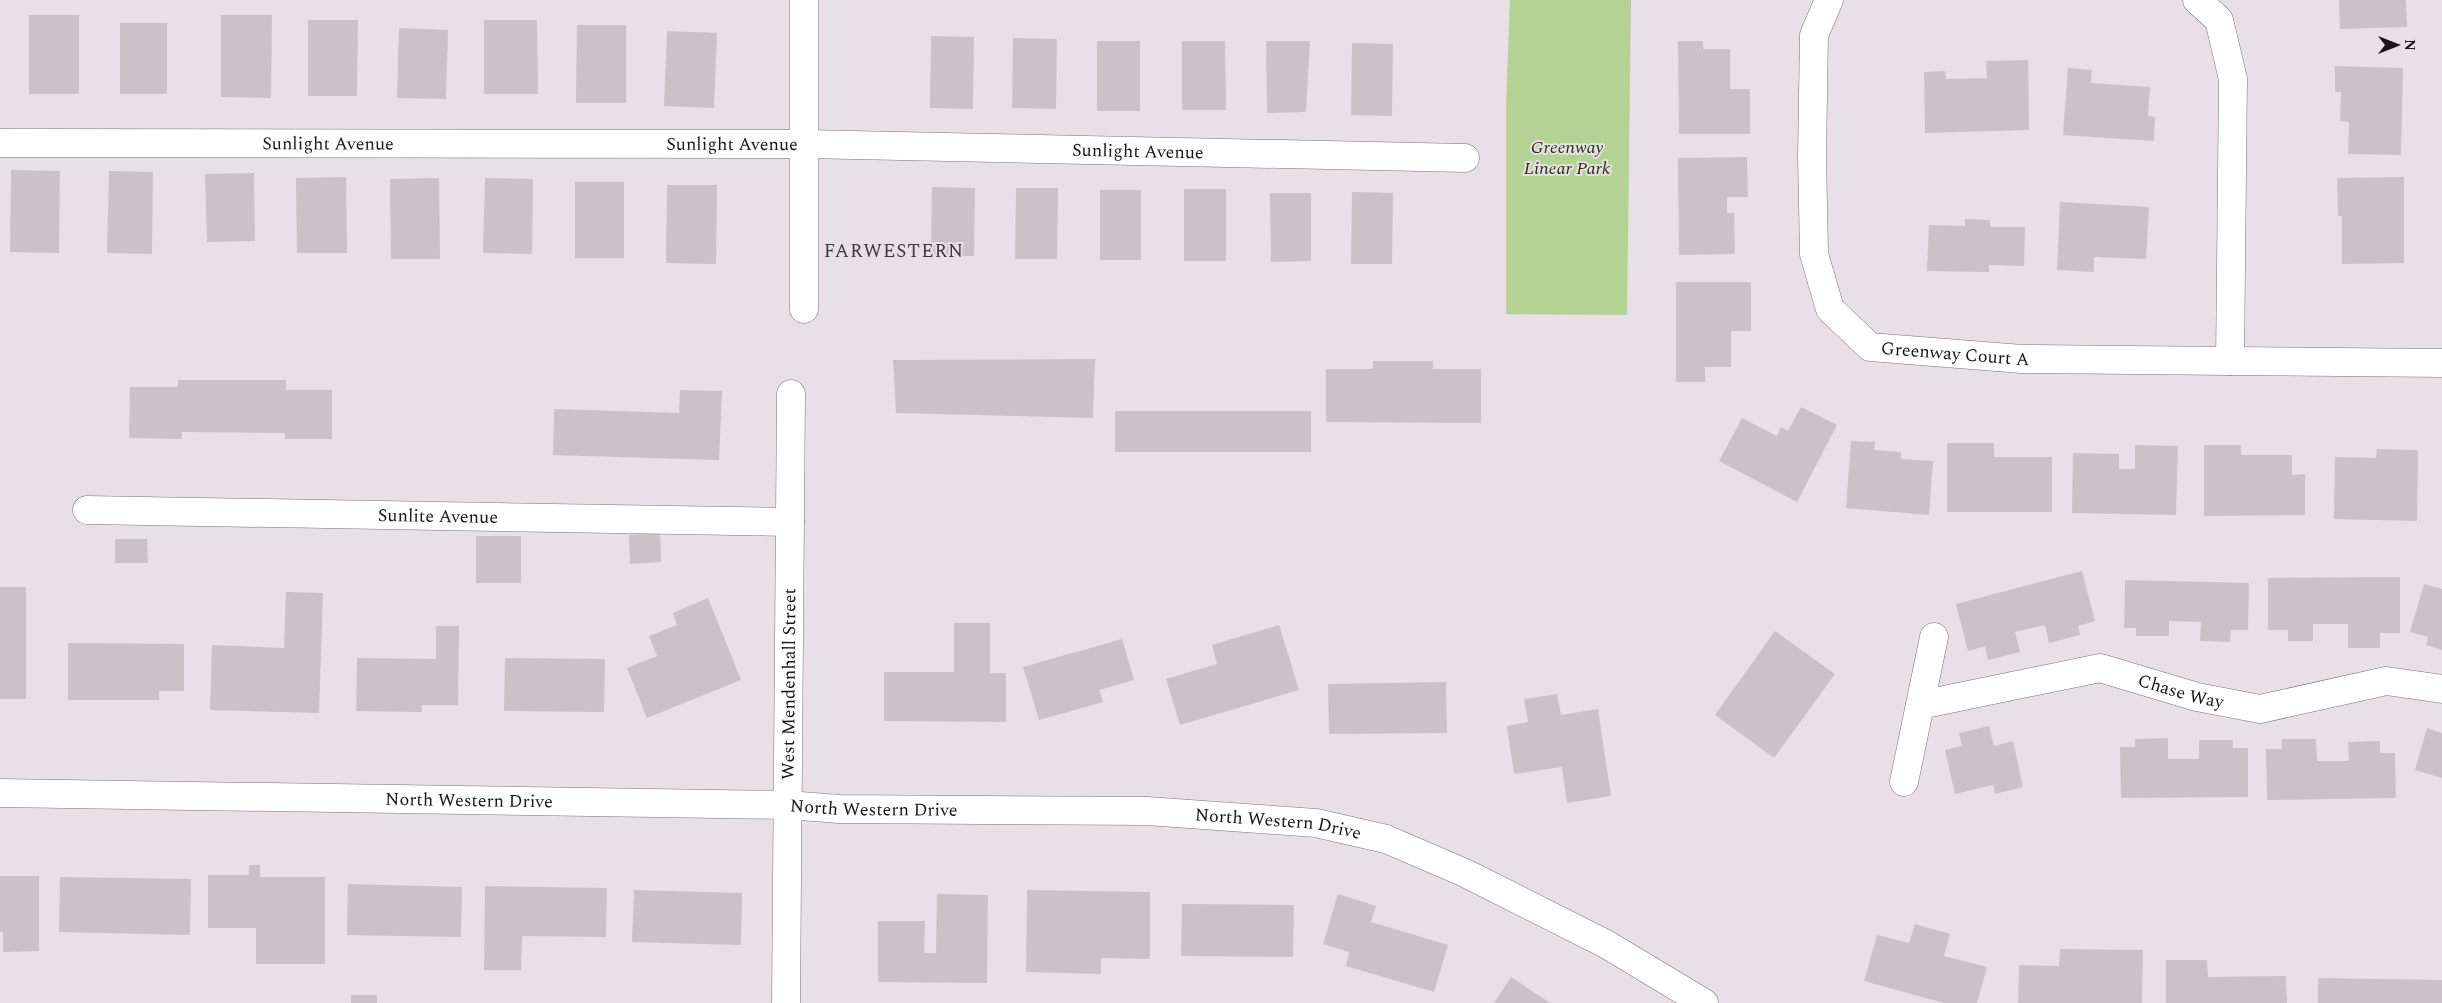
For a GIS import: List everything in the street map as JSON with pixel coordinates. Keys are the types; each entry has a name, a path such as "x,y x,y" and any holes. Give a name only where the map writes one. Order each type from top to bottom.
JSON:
{"street":[{"path":"804,0 804,309"},
{"name":"Greenway Court A","path":"1829,0 1814,35 1812,157 1814,254 1830,309 1870,347 2022,359 2442,363"},
{"path":"2197,0 2219,20 2233,79 2230,360"},
{"name":"Sunlight Avenue","path":"0,143 805,144 1466,158"},
{"name":"West Mendenhall Street","path":"786,1003 791,394"},
{"name":"Sunlite Avenue","path":"87,510 790,522"},
{"path":"1904,782 1934,637"},
{"name":"Chase Way","path":"1920,706 2100,668 2197,697 2260,709 2386,681 2442,689"},
{"name":"North Western Drive","path":"0,792 788,806 839,809 1147,811 1316,823 1386,839 1466,873 1606,944 1704,1003"}],"green space":[{"name":"Greenway Linear Park","path":"1510,0 1631,0 1627,315 1506,314 1506,105"}],"building":[{"path":"2339,0 2406,0 2407,27 2340,29"},
{"path":"29,15 79,15 79,94 29,94"},
{"path":"221,15 272,15 271,98 221,97"},
{"path":"308,20 358,20 357,96 308,96"},
{"path":"484,20 537,20 538,94 484,94"},
{"path":"120,23 167,23 167,94 120,94"},
{"path":"577,25 626,25 626,103 576,103"},
{"path":"399,28 448,30 446,99 397,98"},
{"path":"667,31 717,33 714,108 664,106"},
{"path":"931,36 974,37 973,109 930,108"},
{"path":"1013,38 1057,39 1056,109 1012,108"},
{"path":"1097,41 1140,41 1140,111 1097,111"},
{"path":"1182,41 1225,41 1226,110 1182,110"},
{"path":"1266,41 1310,41 1306,112 1267,113"},
{"path":"1678,41 1703,41 1703,49 1730,49 1730,89 1750,89 1750,134 1679,134"},
{"path":"1352,43 1393,44 1392,116 1351,115"},
{"path":"2028,60 2029,130 1925,133 1924,72 1945,71 1946,79 1987,78 1986,61"},
{"path":"2335,66 2403,68 2401,155 2348,154 2349,122 2340,121 2341,92 2335,92"},
{"path":"2068,68 2092,70 2091,83 2150,87 2148,116 2155,117 2154,141 2063,135"},
{"path":"1747,157 1748,197 1727,197 1727,213 1734,213 1735,254 1679,255 1678,158"},
{"path":"11,170 60,171 59,253 10,252"},
{"path":"109,171 153,172 152,254 107,253"},
{"path":"254,173 255,241 207,242 205,174"},
{"path":"346,177 347,253 297,253 296,178"},
{"path":"2404,177 2404,263 2342,264 2342,216 2338,216 2337,178"},
{"path":"439,178 440,259 391,259 390,179"},
{"path":"485,178 533,179 532,254 483,253"},
{"path":"575,182 624,182 624,258 575,258"},
{"path":"667,185 717,185 716,264 666,263"},
{"path":"932,187 975,188 974,256 931,256"},
{"path":"1016,188 1058,188 1057,259 1015,259"},
{"path":"1184,189 1226,189 1226,261 1184,261"},
{"path":"1100,190 1141,190 1141,260 1100,260"},
{"path":"1352,192 1393,193 1392,264 1351,264"},
{"path":"1270,193 1311,193 1311,261 1271,262"},
{"path":"2060,202 2149,207 2146,259 2094,257 2094,272 2057,270"},
{"path":"1965,219 1990,220 1990,227 2025,227 2024,266 1989,265 1989,272 1927,271 1929,225 1965,226"},
{"path":"1676,282 1751,282 1751,331 1731,331 1731,367 1705,367 1705,382 1676,382"},
{"path":"1095,359 1093,418 896,413 893,360"},
{"path":"1373,361 1433,361 1433,369 1481,369 1481,423 1326,422 1326,369 1373,369"},
{"path":"178,380 286,380 286,390 332,390 332,439 285,439 285,433 182,432 182,439 129,438 130,387 178,387"},
{"path":"680,390 722,391 719,460 553,455 554,409 679,413"},
{"path":"1801,407 1837,425 1797,502 1719,461 1742,418 1777,436 1781,427 1788,431"},
{"path":"1115,411 1311,411 1311,452 1115,452"},
{"path":"1851,441 1875,442 1874,450 1901,452 1901,459 1933,461 1929,515 1846,508"},
{"path":"1947,443 1994,443 1994,457 2052,457 2052,512 1947,512"},
{"path":"2135,445 2178,446 2176,515 2072,513 2073,453 2119,454 2119,469 2135,469"},
{"path":"2204,445 2241,445 2241,455 2292,455 2292,475 2305,474 2305,515 2204,516"},
{"path":"2377,449 2418,450 2417,521 2334,519 2335,457 2376,458"},
{"path":"660,533 661,562 630,564 629,535"},
{"path":"476,536 521,536 521,583 476,583"},
{"path":"115,539 147,539 148,563 115,563"},
{"path":"2082,571 2095,621 2078,626 2080,635 2049,643 2045,625 2015,632 2020,652 1988,660 1985,646 1968,651 1956,604"},
{"path":"2400,577 2400,633 2380,633 2380,648 2348,648 2348,624 2313,624 2313,641 2288,641 2288,630 2268,630 2268,578"},
{"path":"2125,580 2249,583 2248,630 2231,630 2230,642 2200,641 2201,622 2169,621 2169,636 2136,636 2136,628 2124,628"},
{"path":"2424,584 2442,589 2442,650 2426,645 2428,637 2410,632"},
{"path":"0,587 26,587 26,699 0,699"},
{"path":"286,592 323,593 319,713 210,710 212,645 284,648"},
{"path":"708,598 741,680 647,718 627,668 657,656 649,636 677,625 673,613"},
{"path":"954,623 990,623 990,673 1006,673 1006,722 884,721 884,672 954,672"},
{"path":"1279,625 1299,690 1180,725 1166,679 1217,664 1212,645"},
{"path":"436,626 459,626 458,705 422,705 422,712 356,711 357,658 436,659"},
{"path":"1775,631 1835,674 1774,758 1715,715"},
{"path":"1122,639 1134,680 1099,690 1103,702 1039,720 1023,667"},
{"path":"68,643 184,644 184,691 159,691 159,700 68,700"},
{"path":"505,658 605,659 604,712 504,711"},
{"path":"1446,682 1447,733 1329,734 1328,684"},
{"path":"1557,694 1561,715 1598,709 1611,796 1567,803 1562,767 1514,774 1507,726 1528,722 1524,699"},
{"path":"1989,726 1994,746 2013,741 2023,787 1995,794 1993,785 1955,794 1945,750 1962,746 1959,733"},
{"path":"2427,728 2442,733 2442,778 2415,770"},
{"path":"2168,738 2168,759 2199,759 2199,740 2233,740 2233,748 2248,748 2248,797 2121,798 2120,747 2135,747 2135,739"},
{"path":"2282,739 2316,739 2317,761 2349,761 2348,742 2380,741 2380,753 2395,753 2396,798 2267,800 2266,749 2282,749"},
{"path":"249,865 260,865 260,877 325,877 325,964 256,964 256,928 208,928 208,875 249,875"},
{"path":"0,876 39,876 39,951 3,952 3,932 0,932"},
{"path":"60,877 191,879 190,935 59,932"},
{"path":"348,884 462,887 461,937 347,935"},
{"path":"485,886 607,888 606,937 522,936 521,970 484,970"},
{"path":"634,890 742,893 741,945 632,942"},
{"path":"1027,890 1150,892 1150,959 1101,958 1101,974 1026,972"},
{"path":"937,894 988,895 987,983 878,982 878,921 925,921 924,953 936,953"},
{"path":"1338,894 1376,906 1371,922 1448,945 1434,992 1346,966 1349,952 1323,944"},
{"path":"1182,904 1294,905 1293,957 1181,956"},
{"path":"1915,924 1950,934 1944,956 1987,967 1977,1003 1944,1003 1864,981 1877,935 1909,943"},
{"path":"2060,949 2143,950 2142,1003 2018,1003 2019,965 2059,966"},
{"path":"2166,960 2207,960 2208,977 2286,976 2287,1003 2166,1003"},
{"path":"1511,977 1550,1003 1494,1003"},
{"path":"2318,978 2442,980 2442,1003 2318,1003"},
{"path":"351,995 377,995 377,1003 351,1003"}],"district":[{"name":"FARWESTERN","path":"894,250"}]}
